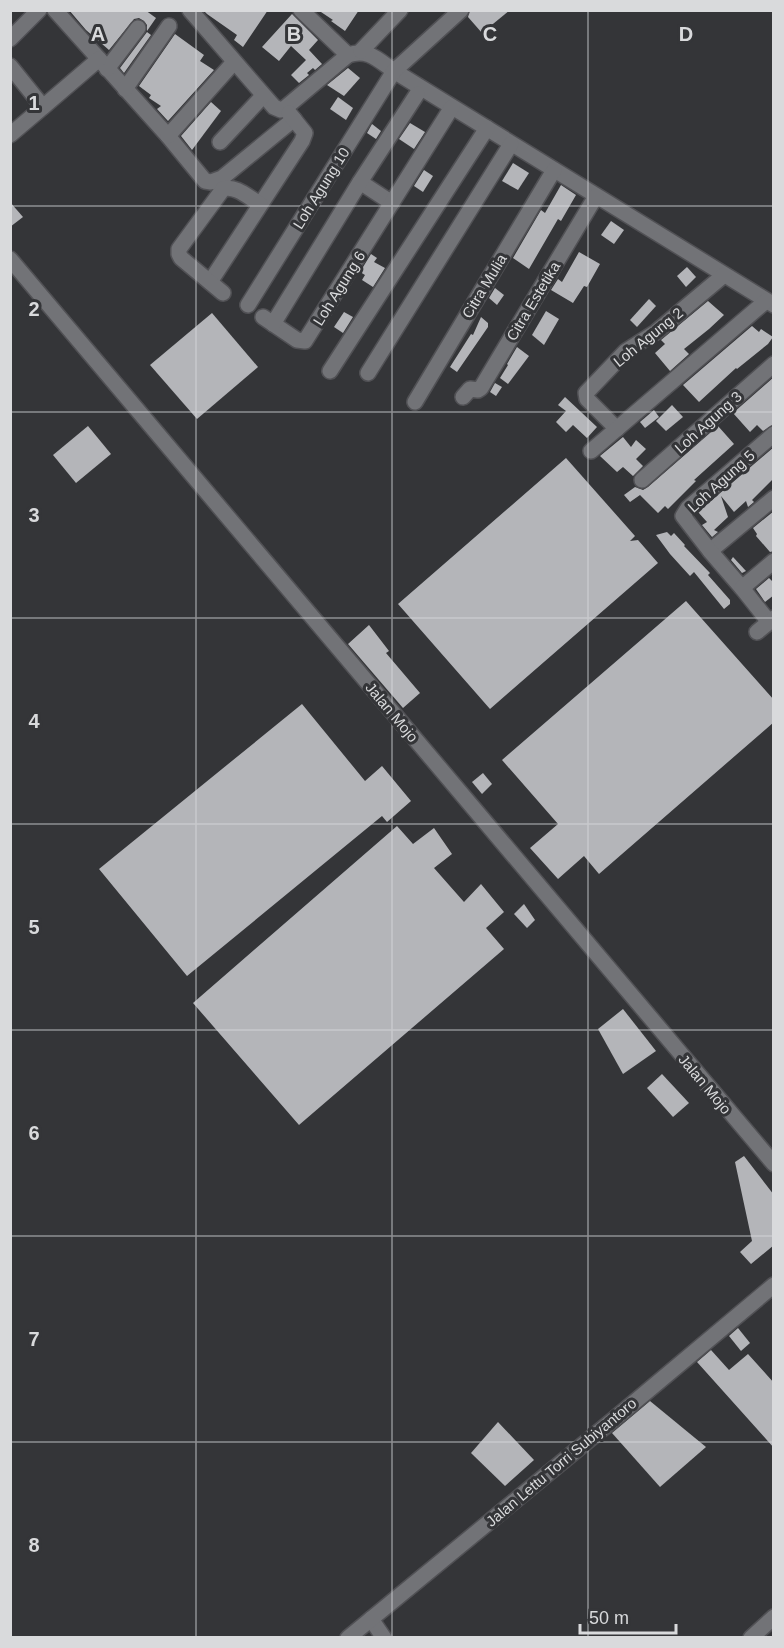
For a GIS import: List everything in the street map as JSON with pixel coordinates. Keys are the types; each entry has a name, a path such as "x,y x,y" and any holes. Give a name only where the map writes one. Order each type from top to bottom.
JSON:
{"street":[{"path":"10,39 39,10"},
{"path":"55,10 168,136 201,178 211,183 222,178 400,10"},
{"path":"190,10 263,96 274,107 289,114 305,133 210,282"},
{"path":"301,10 354,53 368,54 770,303 591,451"},
{"name":"Loh Agung 10","path":"260,315 394,71 461,10"},
{"path":"124,89 169,26"},
{"path":"10,135 43,107 103,64 138,28"},
{"path":"168,136 234,62"},
{"path":"10,66 43,107"},
{"path":"260,204 230,187 223,189 179,249 181,258 210,282 260,315 360,183 417,94"},
{"path":"220,142 263,96"},
{"name":"Loh Agung 6","path":"260,315 297,340 305,341 452,107"},
{"path":"330,371 487,128"},
{"path":"368,373 511,144"},
{"name":"Citra Mulia","path":"415,402 554,170"},
{"path":"360,183 392,203"},
{"name":"Citra Estetika","path":"463,397 471,389 481,388 596,196"},
{"name":"Jalan Mojo","path":"10,259 773,1162"},
{"name":"Loh Agung 2","path":"617,429 587,399 586,393 626,351 656,332 724,275"},
{"name":"Loh Agung 3","path":"642,480 774,364"},
{"name":"Loh Agung 5","path":"710,551 683,516 684,512 774,435"},
{"path":"767,624 742,588 710,551 774,498"},
{"path":"742,588 774,561"},
{"name":"Jalan Lettu Torri Subiyantoro","path":"348,1638 774,1285"},
{"path":"371,1619 384,1638"},
{"path":"751,1638 772,1621"}],"building":[{"path":"69,10 145,10 156,18 147,31 144,21 139,18 134,19 109,50 86,30"},
{"path":"203,10 268,10 243,47 234,40 237,35"},
{"path":"318,10 359,10 345,31"},
{"path":"470,10 510,10 482,33 468,17"},
{"path":"292,14 318,40 309,50 322,64 315,70 313,68 307,73 309,75 299,83 291,75 306,60 291,46 279,61 262,47"},
{"path":"147,32 151,35 124,73 120,68"},
{"path":"175,34 204,55 200,61 214,70 168,121 157,109 161,106 149,98 151,95 139,86"},
{"path":"348,68 360,78 344,96 327,85"},
{"path":"338,97 353,108 346,120 330,109"},
{"path":"211,102 221,111 192,150 181,136"},
{"path":"410,123 425,132 414,149 399,139"},
{"path":"372,124 381,131 376,139 367,133"},
{"path":"513,163 529,173 518,190 502,181"},
{"path":"424,170 433,176 423,192 414,186"},
{"path":"561,185 576,195 561,221 558,219 529,269 513,258 541,210 545,213"},
{"path":"10,202 23,217 10,227"},
{"path":"611,221 624,230 614,244 601,235"},
{"path":"579,252 600,264 587,287 584,286 573,303 551,290 558,279 562,282"},
{"path":"371,254 377,258 374,262 385,268 373,287 362,280 365,275 360,272"},
{"path":"687,267 696,277 686,287 677,276"},
{"path":"495,288 504,295 497,305 489,298"},
{"path":"649,299 656,306 637,327 630,320"},
{"path":"708,301 724,315 684,349 689,354 670,371 655,353 665,344 661,340"},
{"path":"546,311 559,319 544,345 532,335"},
{"path":"344,312 353,317 343,333 334,327"},
{"path":"212,313 258,367 197,419 150,365"},
{"path":"481,317 488,323 488,327 457,372 450,367 471,334 473,335"},
{"path":"752,326 759,332 761,329 773,337 768,344 736,368 699,402 683,385"},
{"path":"517,347 529,356 508,384 500,378"},
{"path":"774,377 774,424 763,431 757,425 750,432 733,413"},
{"path":"495,383 502,387 496,396 490,392"},
{"path":"565,397 597,427 587,438 573,425 566,432 556,422 566,411 558,405"},
{"path":"672,405 683,417 666,431 656,421"},
{"path":"654,410 659,417 645,428 640,422"},
{"path":"88,426 111,454 76,483 53,455"},
{"path":"718,426 734,444 694,480 696,481 668,509 665,506 658,513 640,495 630,502 624,495 635,487 643,490 648,487"},
{"path":"623,437 631,447 636,440 646,449 636,459 643,466 633,476 623,467 617,472 600,456"},
{"path":"774,447 774,478 752,500 754,502 748,507 746,501 734,512 721,496 728,517 714,530 718,532 712,537 702,525 707,522 698,512"},
{"path":"566,458 635,536 630,541 638,540 658,563 490,709 398,604"},
{"path":"774,511 774,551 770,552 756,536 753,528"},
{"path":"667,532 671,536 674,533 710,573 708,575 730,600 730,604 724,609 694,572 690,576 656,535"},
{"path":"733,557 746,571 742,573 731,560"},
{"path":"769,578 774,583 774,595 765,602 756,589"},
{"path":"686,601 774,700 774,722 599,874 584,856 558,879 530,848 558,824 502,760"},
{"path":"369,625 389,651 386,653 420,693 403,708 348,644"},
{"path":"302,704 365,781 382,766 411,801 387,822 382,816 187,976 99,869"},
{"path":"483,773 492,784 482,794 472,782"},
{"path":"397,826 413,844 434,828 452,854 434,868 464,902 481,884 504,912 486,928 504,949 299,1125 193,1003"},
{"path":"524,904 535,920 527,928 514,914"},
{"path":"623,1009 656,1051 623,1074 598,1029"},
{"path":"662,1074 689,1103 673,1117 647,1088"},
{"path":"744,1156 774,1195 774,1245 751,1264 740,1252 752,1241 735,1162"},
{"path":"738,1328 750,1343 741,1351 729,1336"},
{"path":"711,1350 729,1370 748,1354 774,1383 774,1448 697,1362"},
{"path":"650,1401 706,1447 660,1487 612,1433"},
{"path":"498,1422 534,1460 505,1486 471,1453"}]}
